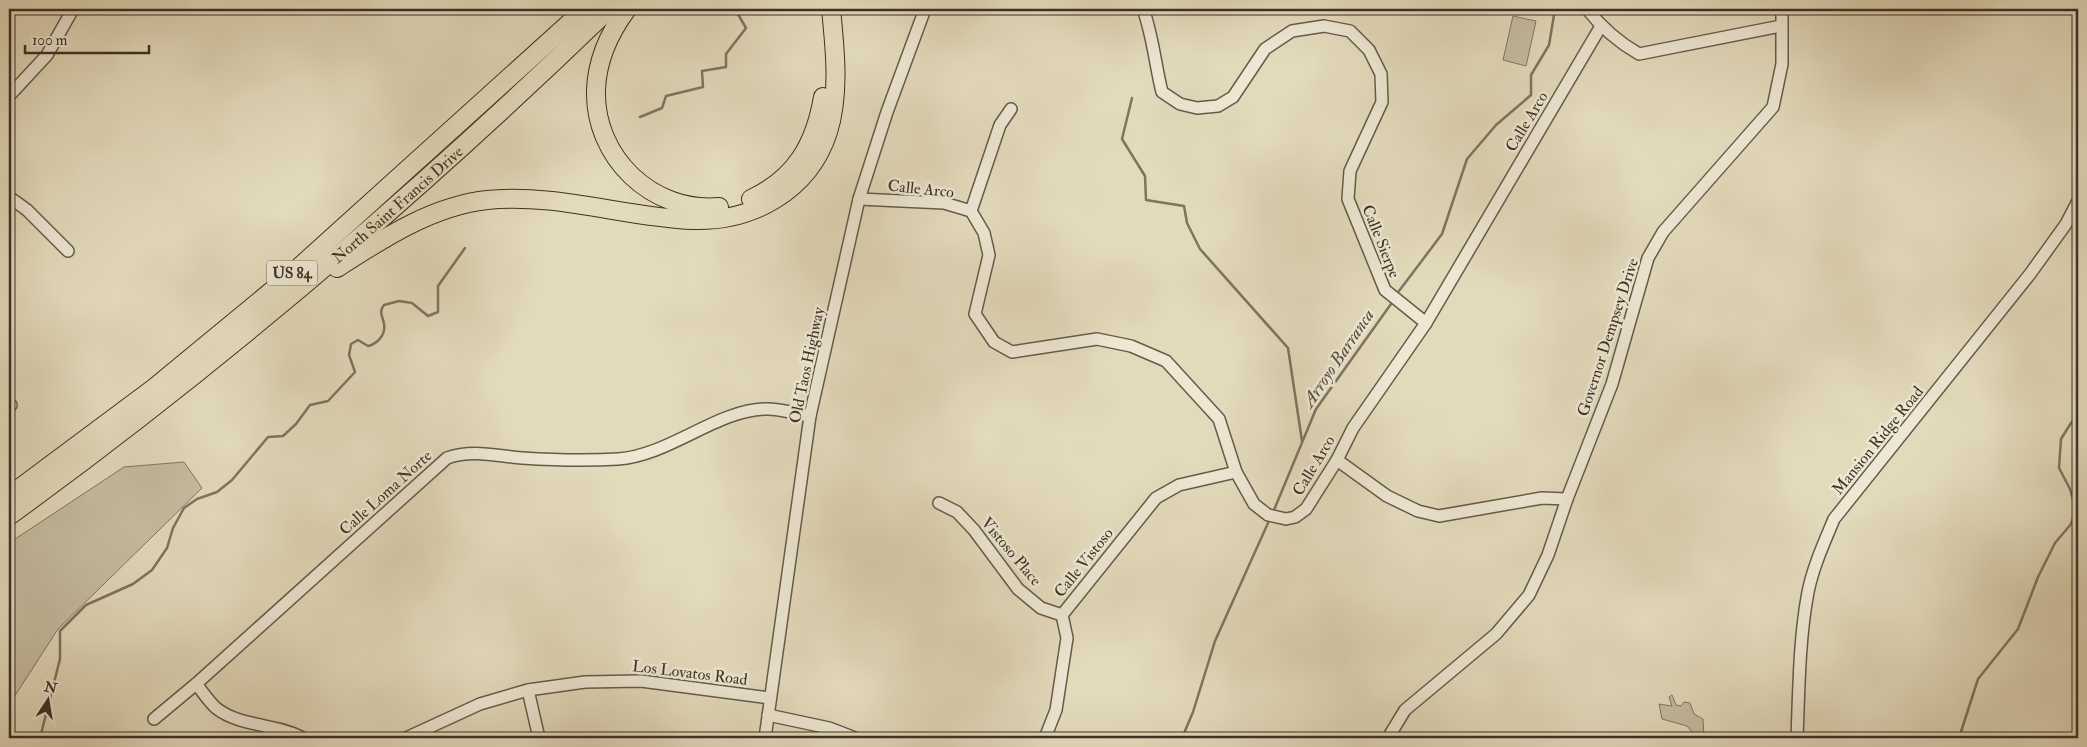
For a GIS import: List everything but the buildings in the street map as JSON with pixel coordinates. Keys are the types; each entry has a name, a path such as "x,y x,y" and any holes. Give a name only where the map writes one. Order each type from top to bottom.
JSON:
{"highway":[{"path":"560,32 578,9"},
{"name":"North Saint Francis Drive","path":"9,496 154,388 286,280 585,9"},
{"name":"North Saint Francis Drive","path":"9,516 163,400 280,305 436,171 609,9"},
{"path":"628,9 606,45 598,74 596,98 602,132 616,159 640,184 668,200 698,208 733,205 765,192 793,170 808,148 820,114 823,93 823,43 820,9"},
{"path":"280,305 394,234 440,212 464,204 512,198 532,199 692,220 733,217 768,204 789,190 807,172 817,157 828,132 833,109 835,67 831,9"}],"street":[{"path":"9,96 47,56 72,9"},
{"name":"Old Taos Highway","path":"765,738 810,416 860,199 887,112 925,9"},
{"name":"Calle Sierpe","path":"1143,9 1151,31 1154,61 1162,92 1180,104 1197,108 1218,106 1233,97 1265,49 1292,31 1324,26 1350,31 1369,50 1381,74 1382,102 1350,171 1348,199 1385,290 1426,323"},
{"path":"1587,9 1601,26 1620,43 1639,54 1781,26"},
{"name":"Governor Dempsey Drive","path":"1388,738 1405,710 1496,634 1529,594 1548,555 1567,499 1612,384 1648,258 1663,232 1773,108 1782,64 1782,9"},
{"name":"Calle Arco","path":"860,199 944,203 971,211 984,234 989,255 976,314 994,342 1012,352 1098,339 1132,346 1166,361 1219,419 1236,472 1254,504 1268,515 1286,519 1295,517 1306,509 1337,460 1353,428 1426,323 1601,26"},
{"path":"971,211 1000,125 1011,109"},
{"path":"9,197 27,210 68,251"},
{"name":"Mansion Ridge Road","path":"1797,738 1800,650 1808,591 1820,553 1834,519 2030,274 2066,224 2078,200"},
{"name":"Calle Loma Norte","path":"154,719 196,684 447,458 460,453 474,452 543,459 619,459 643,454 740,413 766,409 810,416"},
{"path":"1337,460 1387,496 1418,511 1439,516 1542,498 1567,499"},
{"name":"Calle Vistoso","path":"1045,738 1056,710 1067,638 1062,615 1156,498 1179,485 1236,472"},
{"name":"Vistoso Place","path":"940,503 957,512 974,530 1018,589 1041,608 1062,615"},
{"name":"Los Lovatos Road","path":"406,738 480,704 528,690 585,682 641,681 770,698"},
{"path":"196,684 216,708 235,720 289,731 303,738"},
{"path":"528,690 539,738"},
{"path":"768,715 829,728 855,738"}],"shaded area":[{"path":"1513,16 1536,21 1526,66 1503,60"},
{"path":"184,462 202,488 58,629 9,705 9,543 124,467"},
{"path":"1672,695 1676,705 1681,706 1684,702 1690,703 1694,714 1703,719 1704,736 1713,736 1713,738 1697,738 1687,726 1662,719 1659,704 1672,706 1669,697"}],"waterway":[{"path":"640,117 662,108 666,96 703,87 702,71 726,67 726,54 746,28 735,9"},
{"name":"Arroyo Barranca","path":"1399,291 1442,234 1467,159 1496,125 1531,95 1531,75 1549,45 1555,9"},
{"path":"1132,98 1122,139 1145,176 1146,200 1184,206 1187,223 1200,249 1288,348 1302,441"},
{"path":"40,738 60,659 60,631 86,605 133,584 152,570 167,548 173,528 184,508 197,499 217,492 232,480 268,437 283,436 296,424 310,405 328,401 355,372 349,355 351,344 358,340 368,346 378,341 384,332 381,312 384,305 399,301 412,303 428,316 438,312 438,286 465,248"},
{"name":"Arroyo Barranca","path":"1274,510 1316,409 1391,304"},
{"path":"1959,738 1978,679 2018,629 2038,577 2055,543 2071,524 2076,510 2070,489 2059,468 2061,439 2078,416"},
{"name":"Arroyo Barranca","path":"1182,738 1193,712 1215,641 1268,523"}]}
